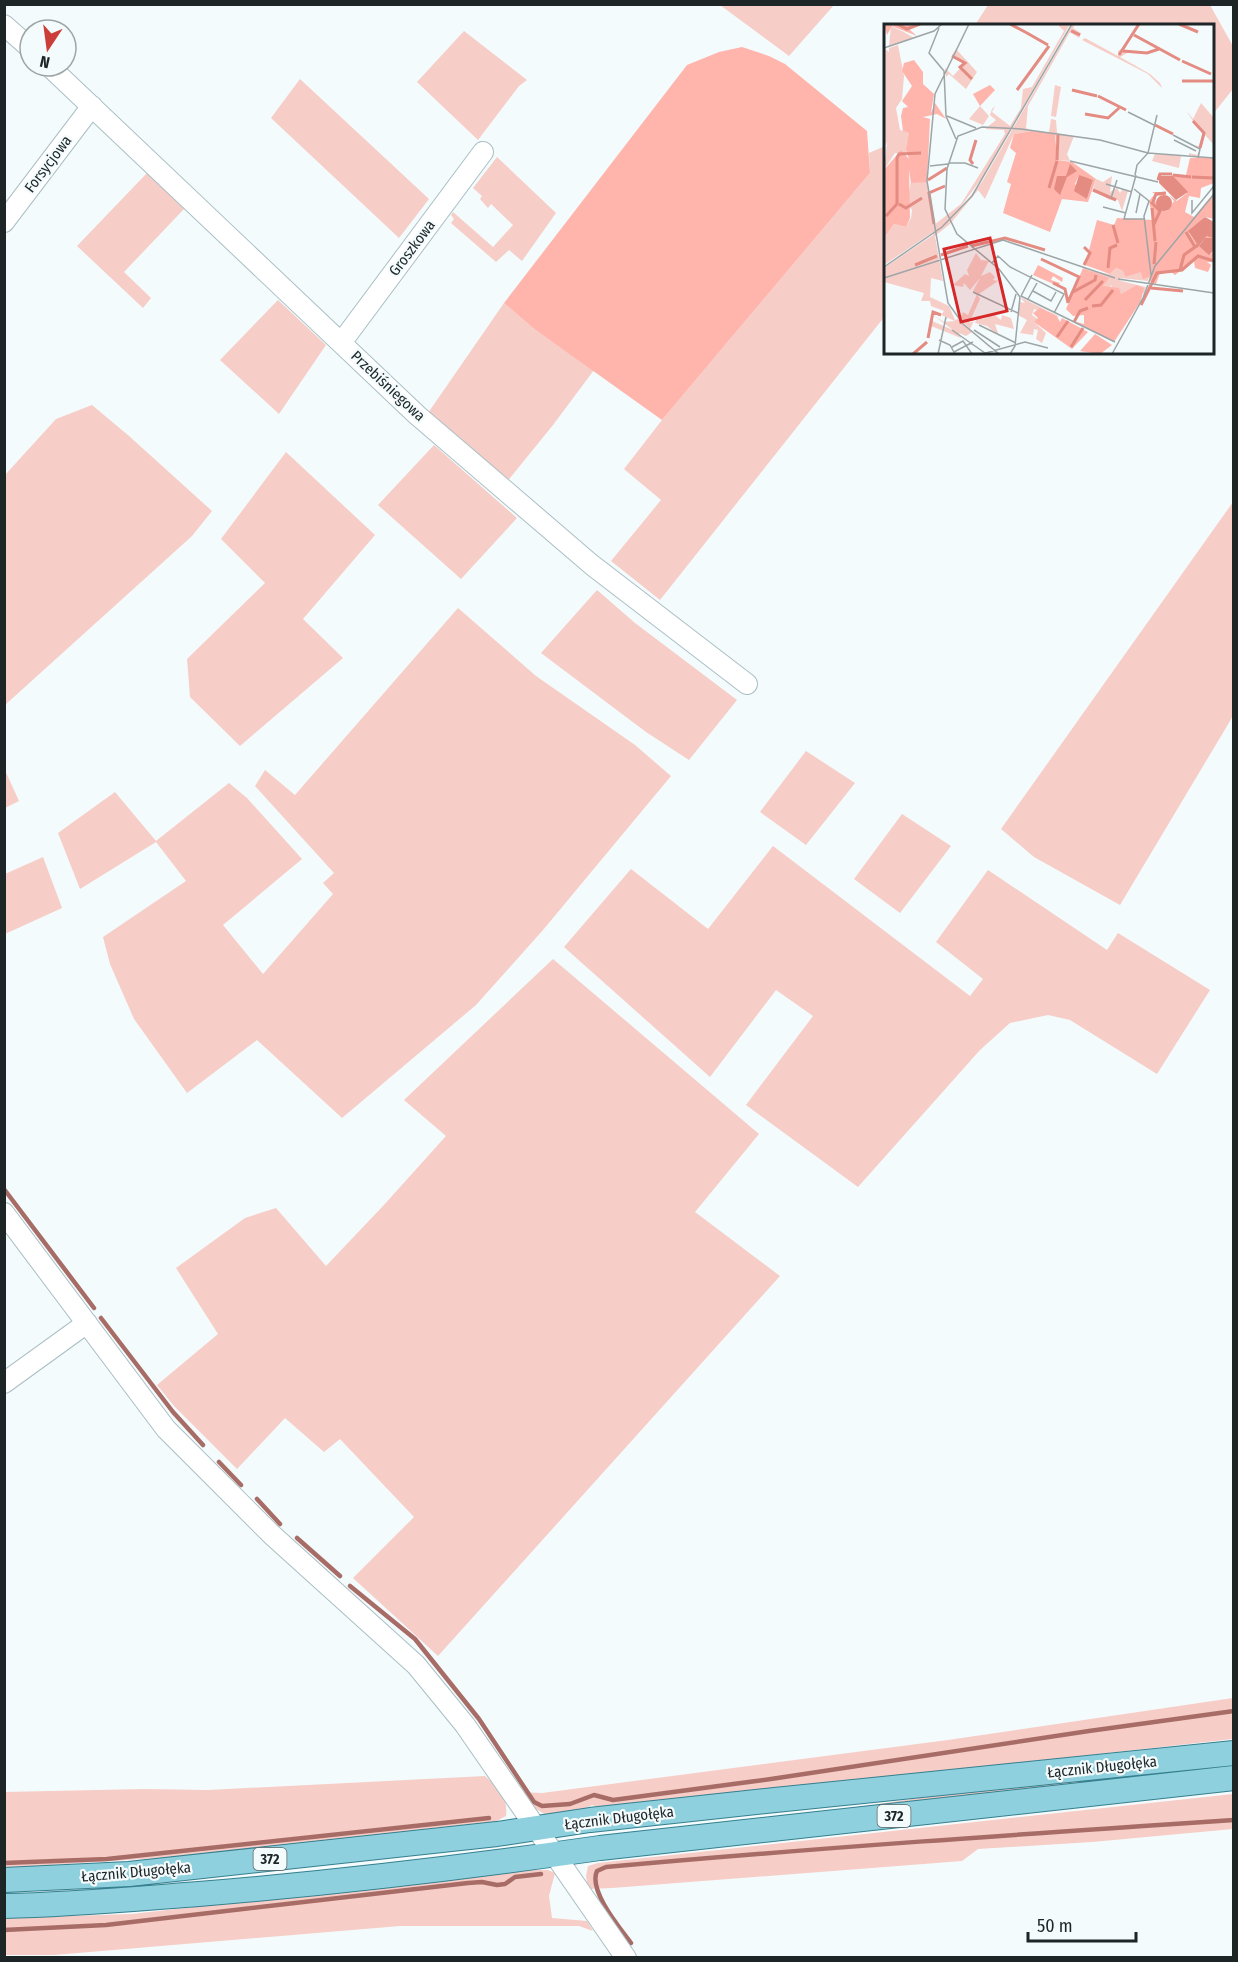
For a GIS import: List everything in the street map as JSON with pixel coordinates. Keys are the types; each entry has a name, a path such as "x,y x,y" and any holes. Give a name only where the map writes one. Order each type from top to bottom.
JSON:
{"main road":[{"name":"Łącznik Długołęka","path":"4,1880 129,1874 590,1820 1233,1753"},
{"name":"Łącznik Długołęka","path":"4,1906 86,1903 299,1885 1233,1778"}],"street":[{"path":"4,25 18,37"},
{"name":"Przebiśniegowa","path":"62,78 417,415 592,566 747,684"},
{"name":"Forsycjowa","path":"4,222 92,106"},
{"name":"Groszkowa","path":"341,343 483,152"},
{"path":"4,1213 166,1429 271,1534 416,1665 465,1725 626,1958"},
{"path":"4,1383 87,1323"}],"shaded area":[{"path":"720,5 834,5 789,56"},
{"path":"988,5 1210,5 1234,48 1233,89 1214,113 1214,24 976,24"},
{"path":"464,31 527,80 519,86 478,140 417,82"},
{"path":"742,47 785,64 867,131 870,173 662,420 533,328 504,303 687,65 719,52"},
{"path":"300,79 429,199 399,238 271,118"},
{"path":"884,146 884,317 660,600 611,561 661,500 624,469 662,420 870,173 869,153"},
{"path":"497,157 556,213 522,261 509,250 496,262 451,223 454,219 451,215 453,212 493,247 513,225 491,204 488,208 480,199 482,196 473,188"},
{"path":"147,173 184,209 124,272 151,298 143,308 77,246"},
{"path":"278,300 326,345 279,414 220,360"},
{"path":"504,303 533,328 594,370 506,483 428,413"},
{"path":"92,405 212,511 192,536 5,705 5,475 56,419"},
{"path":"434,445 517,518 461,579 378,505"},
{"path":"286,452 375,535 303,619 343,658 240,746 190,697 187,659 265,583 221,539"},
{"path":"1233,502 1233,716 1120,905 1034,857 1001,829"},
{"path":"597,590 635,623 737,700 689,760 646,732 541,653"},
{"path":"458,608 536,676 635,745 671,776 543,930 476,1005 342,1118 257,1040 187,1093 134,1019 110,964 103,937 186,881 156,842 80,889 58,833 115,792 156,841 229,783 247,798 302,859 223,925 263,974 333,894 323,883 334,873 255,786 265,770 295,795"},
{"path":"806,751 855,783 806,845 760,812"},
{"path":"4,768 19,801 5,808 4,808"},
{"path":"902,814 951,846 900,913 854,879"},
{"path":"773,846 970,996 983,979 936,942 988,870 1107,950 1118,933 1210,990 1157,1074 1070,1020 1048,1015 1010,1023 980,1050 858,1187 746,1105 813,1016 776,990 710,1077 564,947 631,869 708,929"},
{"path":"43,857 62,908 5,934 5,874"},
{"path":"553,959 759,1134 695,1212 780,1276 438,1656 353,1578 414,1517 340,1439 324,1452 285,1418 237,1469 174,1406 157,1385 218,1334 176,1268 245,1218 276,1208 326,1266 446,1136 404,1100"},
{"path":"1233,1698 1233,1739 604,1809 592,1805 580,1811 546,1815 531,1806 521,1792 542,1793 948,1740"},
{"path":"1233,1762 1233,1770 593,1837 843,1809 975,1790"},
{"path":"485,1776 498,1789 506,1803 506,1816 493,1823 173,1857 5,1868 4,1792 208,1790"},
{"path":"1233,1794 1233,1829 1092,1842 978,1849 962,1861 612,1888 588,1889 586,1876 588,1866 598,1863"},
{"path":"522,1870 548,1870 555,1873 549,1896 552,1918 587,1921 593,1931 579,1926 400,1926 54,1955 5,1955 5,1918 132,1914"}],"waterway":[{"path":"4,1189 94,1308"},
{"path":"101,1318 173,1412 203,1445"},
{"path":"219,1462 241,1485"},
{"path":"257,1499 280,1524"},
{"path":"297,1538 340,1576"},
{"path":"350,1586 415,1639 479,1719 534,1802 542,1806 570,1804 594,1795 613,1800 771,1779 1234,1711"},
{"path":"4,1863 107,1859 489,1818"},
{"path":"631,1943 606,1908 597,1888 595,1879 597,1871 606,1867 841,1847 1234,1820"},
{"path":"4,1930 106,1925 468,1883 482,1882 497,1885 505,1884 515,1877 541,1874"}]}
